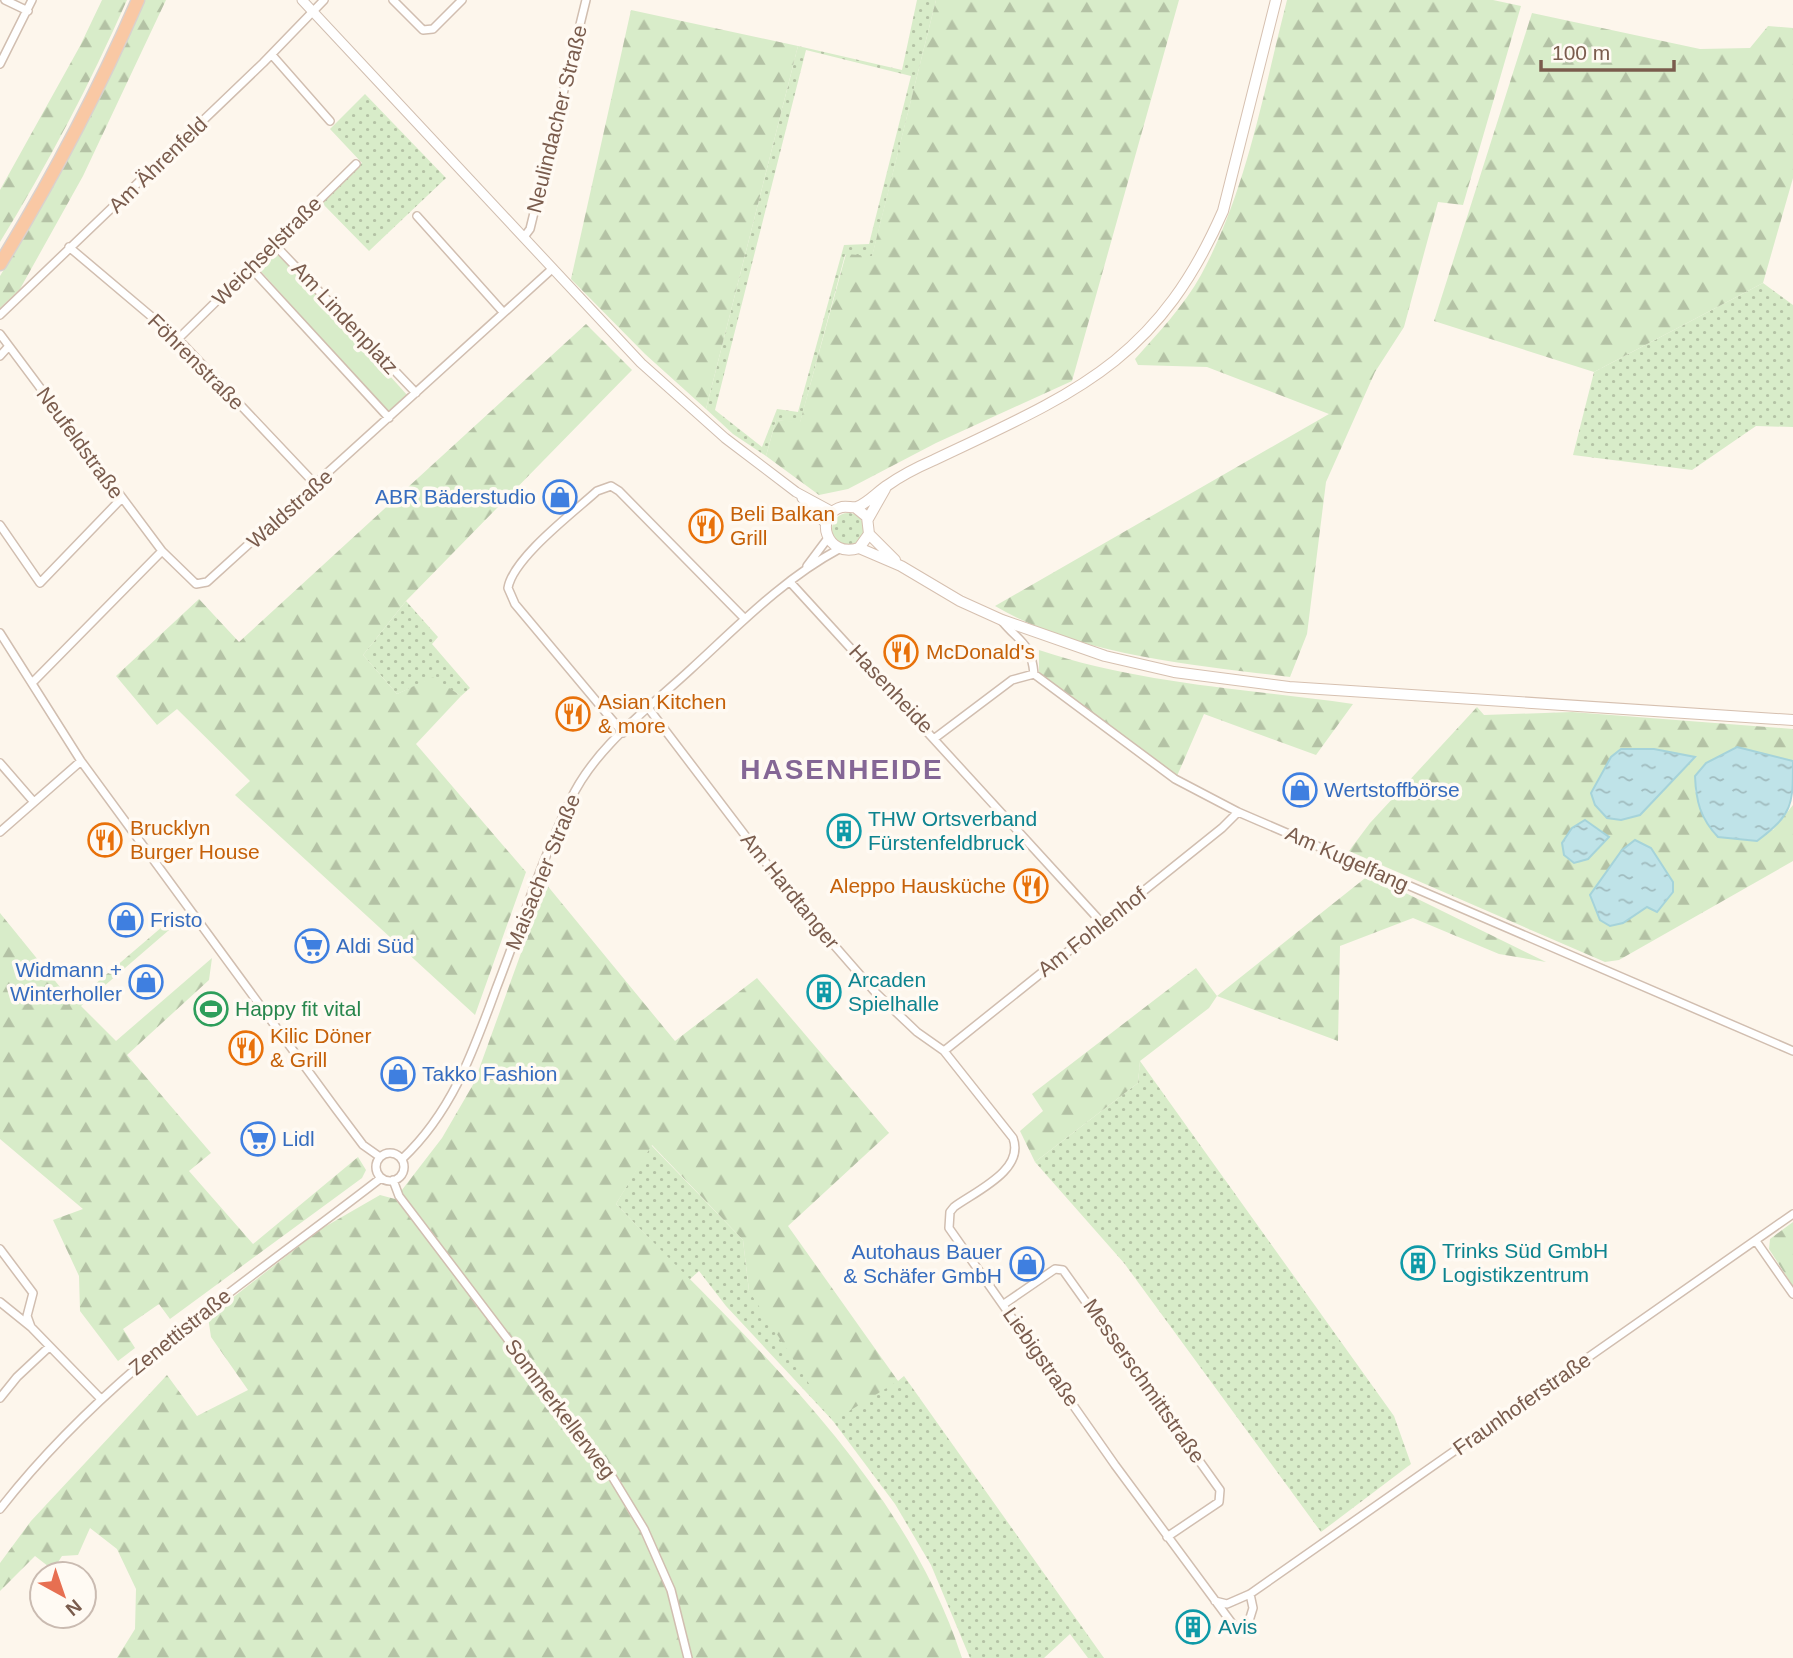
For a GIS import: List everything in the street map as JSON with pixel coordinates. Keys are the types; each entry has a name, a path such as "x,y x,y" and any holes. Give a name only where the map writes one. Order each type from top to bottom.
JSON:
{"highway":[{"path":"0,264 51,181 108,68 138,0"}],"main road":[{"path":"856,508 888,484 1040,409 1103,372 1151,329 1178,296 1209,243 1223,211 1276,0"},
{"path":"859,548 869,534 868,519 888,484"},
{"path":"868,519 856,508 844,507 833,512 826,524 828,538 839,549 859,548 901,566 1002,620 1105,656 1174,672 1289,687 1793,720"},
{"path":"869,534 901,566"}],"street":[{"path":"5,0 27,11"},
{"path":"0,64 32,0"},
{"path":"302,0 552,269 651,371 725,438 796,492 833,512"},
{"name":"Am Ährenfeld","path":"0,314 272,55 324,0"},
{"path":"393,0 423,30 433,29 462,0"},
{"name":"Neulindacher Straße","path":"524,237 530,229 586,0"},
{"path":"272,55 330,121"},
{"name":"Weichselstraße","path":"178,339 249,266 356,164"},
{"path":"417,216 502,312"},
{"name":"Am Lindenplatz","path":"273,243 416,393"},
{"name":"Föhrenstraße","path":"69,247 178,339 316,485"},
{"name":"Am Lindenplatz","path":"249,266 389,418"},
{"name":"Waldstraße","path":"162,551 196,584 207,582 552,269"},
{"name":"Neufeldstraße","path":"0,334 162,551"},
{"path":"0,356 9,346"},
{"path":"623,733 515,604 508,588 514,572 527,557 597,491 611,486 619,491 745,619"},
{"path":"796,492 826,524"},
{"path":"0,525 40,583 121,499"},
{"name":"Maisacher Straße","path":"805,569 828,538"},
{"name":"Maisacher Straße","path":"402,1159 430,1130 452,1098 569,803 584,776 623,733 745,619 805,569 839,549"},
{"path":"32,683 162,551"},
{"name":"Hasenheide","path":"790,582 1102,923"},
{"path":"935,738 1012,680 1034,674 1032,655 1023,639 1002,620"},
{"path":"0,633 81,761 336,1109 363,1144 380,1157"},
{"name":"Am Kugelfang","path":"1034,674 1175,779 1238,811 1793,1051"},
{"name":"Am Hardtanger","path":"649,709 761,858 838,950 874,992 917,1032 944,1051 1002,1123"},
{"path":"0,832 81,761"},
{"path":"0,763 33,801"},
{"name":"Am Fohlenhof","path":"944,1051 1222,828 1238,811"},
{"name":"Liebigstraße","path":"1002,1123 1016,1147 1014,1160 1007,1169 954,1207 948,1222 961,1247 1214,1601"},
{"path":"392,1153 402,1159 403,1173 393,1180 381,1178 376,1168 380,1157 392,1153"},
{"name":"Zenettistraße","path":"0,1508 34,1465 100,1398 163,1343 381,1178"},
{"name":"Sommerkellerweg","path":"393,1180 398,1196 620,1488 644,1529 671,1590 688,1658"},
{"name":"Fraunhoferstraße","path":"1214,1601 1227,1604 1251,1594 1793,1214"},
{"path":"1756,1241 1793,1294"},
{"path":"0,1249 33,1293 27,1316 31,1327"},
{"name":"Messerschmittstraße","path":"1004,1304 1055,1269 1063,1270 1169,1416 1220,1490 1219,1502 1167,1537"},
{"path":"0,1302 31,1327 100,1398"},
{"path":"0,1398 17,1377 49,1347"},
{"path":"1214,1601 1231,1624 1241,1627 1251,1617 1251,1594"}],"green space":[{"path":"102,0 127,0 68,123 0,242 0,190 80,46"},
{"path":"144,0 166,0 83,176 20,289 0,308 0,276 56,182"},
{"path":"917,0 936,0 872,257 845,255 800,423 776,420 766,456 733,434 706,409 798,46 902,70","holes":["806,50 911,76 869,244 844,245 798,412 777,409 762,447 715,410"]},
{"path":"936,0 1179,0 1072,381 936,443 848,489 819,495 766,456 776,420 800,422 846,254 872,256"},
{"path":"1287,0 1493,0 1521,6 1463,205 1438,202 1404,327 1375,372 1326,482 1307,634 1290,677 1138,656 1100,647 1028,623 995,606 1329,414 1207,367 1138,365 1135,359 1187,298 1217,243 1242,175"},
{"path":"631,10 798,46 706,409 645,354 571,279"},
{"path":"1532,13 1700,49 1750,48 1768,26 1793,28 1793,178 1763,283 1594,372 1434,321"},
{"path":"365,94 446,178 369,251 321,202 362,163 330,129"},
{"path":"276,250 408,396 389,414 258,268"},
{"path":"1763,283 1793,305 1793,427 1756,426 1692,470 1573,455 1594,372"},
{"path":"586,324 632,370 406,601 363,655 397,694 433,677 461,696 416,744 526,872 475,1015 235,795 250,781 177,709 157,725 116,676 199,599 239,642"},
{"path":"848,513 860,517 864,529 860,541 848,545 836,541 832,529 836,517"},
{"path":"406,601 438,637 432,644 470,688 461,696 433,678 397,694 363,655"},
{"path":"1039,650 1116,671 1155,678 1353,704 1316,755 1204,714 1177,776 1039,673"},
{"path":"1477,707 1484,715 1572,712 1793,729 1793,761 1737,747 1706,763 1695,776 1695,792 1773,830 1793,805 1793,861 1619,960 1605,962 1349,851 1370,823"},
{"path":"1369,875 1546,962 1499,954 1413,918 1340,946 1338,1041 1217,996"},
{"path":"546,884 675,1041 757,978 889,1133 788,1226 898,1381 833,1421 749,1291 743,1240 652,1145 616,1204 767,1358 860,1469 901,1528 935,1591 962,1658 117,1658 135,1629 136,1589 117,1549 90,1528 78,1555 62,1556 59,1560 40,1560 35,1556 28,1560 0,1591 0,1563 31,1521 167,1375 197,1416 248,1390 211,1337 208,1317 321,1229 380,1195 395,1199 442,1138 474,1083"},
{"path":"0,913 73,1003 176,915 176,924 81,1006 116,1041 212,958 209,980 127,1055 211,1153 189,1171 253,1244 358,1157 366,1170 362,1178 170,1319 159,1304 123,1329 135,1348 118,1361 80,1311 79,1276 53,1220 83,1209 0,1139"},
{"path":"1196,968 1217,996 1209,1008 1140,1061 1138,1083 1035,1162 1020,1131 1043,1111 1032,1094"},
{"path":"1140,1061 1394,1416 1411,1464 1321,1532 1124,1263 1035,1162 1138,1083"},
{"path":"651,1145 743,1240 749,1291 898,1381 904,1376 1104,1658 1088,1658 1070,1634 1044,1658 970,1658 931,1565 895,1504 833,1421 726,1306 699,1271 689,1280 616,1204"},
{"path":"1793,1222 1793,1286 1769,1249 1770,1239"}],"water":[{"path":"1737,747 1793,761 1789,807 1778,823 1757,841 1718,837 1703,816 1696,793 1695,776 1706,763"},
{"path":"1621,749 1654,749 1695,757 1640,815 1621,820 1607,818 1595,805 1591,793 1611,757"},
{"path":"1585,820 1609,837 1588,859 1574,863 1564,855 1562,843 1572,828"},
{"path":"1635,840 1651,848 1673,882 1673,892 1657,912 1647,907 1623,923 1610,926 1600,920 1590,895 1622,850"}],"place":[{"name":"ABR Bäderstudio","path":"560,497"},
{"name":"Beli Balkan Grill","path":"706,526"},
{"name":"McDonald's","path":"901,652"},
{"name":"Asian Kitchen & more","path":"573,714"},
{"name":"Wertstoffbörse","path":"1300,790"},
{"name":"THW Ortsverband Fürstenfeldbruck","path":"844,831"},
{"name":"Brucklyn Burger House","path":"105,840"},
{"name":"Aleppo Hausküche","path":"1031,886"},
{"name":"Fristo","path":"126,920"},
{"name":"Aldi Süd","path":"312,946"},
{"name":"Widmann + Winterholler","path":"146,982"},
{"name":"Arcaden Spielhalle","path":"824,992"},
{"name":"Happy fit vital","path":"211,1009"},
{"name":"Kilic Döner & Grill","path":"246,1048"},
{"name":"Takko Fashion","path":"398,1074"},
{"name":"Lidl","path":"258,1139"},
{"name":"Trinks Süd GmbH Logistikzentrum","path":"1418,1263"},
{"name":"Autohaus Bauer & Schäfer GmbH","path":"1027,1264"},
{"name":"Avis","path":"1193,1627"}],"district":[{"name":"HASENHEIDE","path":"842,769"}]}
